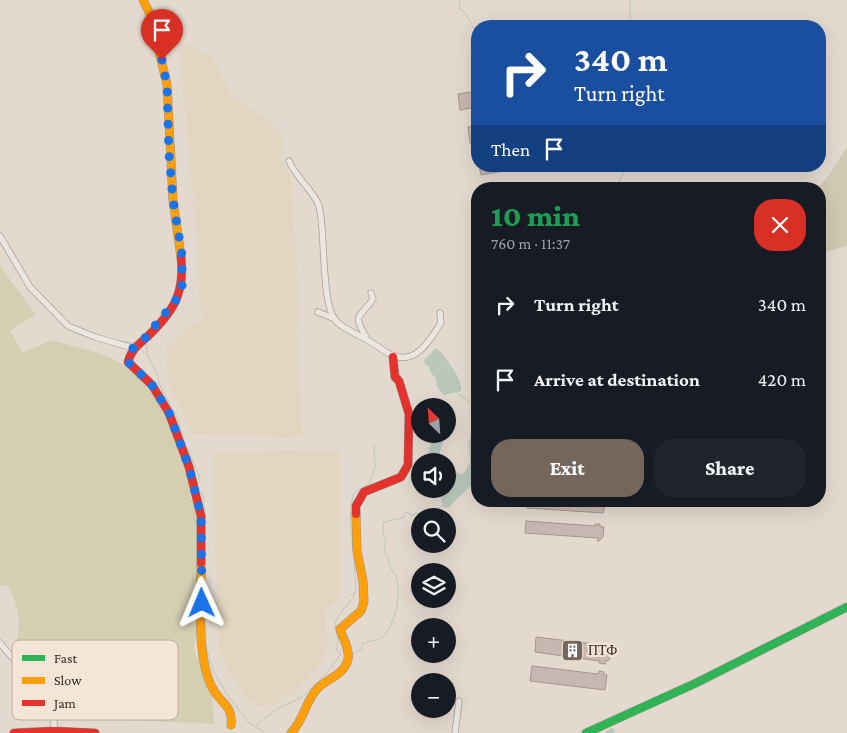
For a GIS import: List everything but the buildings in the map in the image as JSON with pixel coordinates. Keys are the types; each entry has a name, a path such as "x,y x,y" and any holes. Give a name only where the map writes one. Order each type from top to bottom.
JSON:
{"street":[{"path":"143,0 151,16 167,85 173,200 183,276 182,288 176,300 145,338 133,348 128,362 152,385 169,413 189,467 200,505 202,652 207,676 213,689 230,710 232,715 231,724"},
{"path":"289,162 319,206 324,266 334,319"},
{"path":"0,236 30,287 68,326 95,338 133,348"},
{"path":"367,339 359,327 358,321 360,312 373,299 371,293"},
{"path":"318,312 334,319 393,357 403,359 420,351 441,323 440,313"},
{"path":"295,731 307,710 314,692 347,663 348,655 340,628 363,607 365,592 357,551 356,506 364,492 401,476 408,465 409,414 399,381 395,377 393,357"},
{"path":"586,733 696,683 847,606"},
{"path":"0,642 12,655"},
{"path":"455,733 459,702"},
{"path":"54,731 55,720"},
{"path":"14,733 54,731 95,733"}],"shaded area":[{"path":"179,42 190,45 212,57 231,94 274,126 280,133 283,147 280,157 291,179 300,322 297,329 303,437 192,434 168,382 167,348 184,331 201,320 197,246"},
{"path":"847,147 847,246 826,252 826,182 823,182"},
{"path":"0,266 36,315 10,330 22,353 52,340 92,351 121,363 143,381 154,395 174,432 194,489 197,506 200,551 199,628 194,644 195,654 203,667 212,692 214,724 128,720 178,720 178,640 16,640 19,626 13,596 7,585 0,586"},
{"path":"436,348 456,374 461,391 444,395 437,387 436,379 429,370 431,368 425,364 424,360"},
{"path":"470,438 471,485 448,508 443,507 441,498 456,498 456,472 462,475 469,465"},
{"path":"431,443 443,443 440,453 430,453"},
{"path":"339,451 339,598 326,610 327,649 318,668 292,694 272,705 260,707 247,698 226,667 218,647 213,452"}],"waterway":[{"path":"460,0 459,9 464,11 471,23"},
{"path":"630,0 630,20"},
{"path":"619,182 624,172"},
{"path":"152,326 168,306"},
{"path":"119,341 135,343"},
{"path":"146,341 148,356 157,374 159,384 178,419 183,439 199,476 197,485"},
{"path":"140,348 147,356"},
{"path":"457,393 471,403"},
{"path":"353,549 350,521 352,500 354,493 369,484 375,467 374,445"},
{"path":"199,492 203,494 205,514 205,583"},
{"path":"351,655 362,649 362,644 381,638 390,626 396,610 398,583 384,552 386,543 383,532 384,522 403,518 407,512 413,516 415,513 430,513 443,505"},
{"path":"256,725 277,709 302,697 326,674 341,654 337,651 338,639 335,625 337,618 353,597 356,589 354,555"},
{"path":"206,627 206,635"},
{"path":"206,647 213,670 226,693 249,723 264,732"},
{"path":"608,733 612,731"}],"traffic: fast":[{"path":"586,733 696,683 847,607"}],"traffic: slow":[{"path":"143,0 151,16 167,85 173,200 181,257"},
{"path":"291,733 299,722 313,694 321,685 339,673 348,659 347,648 340,629 361,611 364,602 363,581 357,551 356,514"},
{"path":"201,563 200,610 204,662 213,689 230,713 231,725"}],"traffic: jam":[{"path":"181,257 181,282 175,302 164,319 133,351 128,362 152,385 169,413 189,467 201,516 201,563"},
{"path":"356,514 356,506 364,492 401,477 408,465 409,414 399,381 395,377 393,357"},
{"path":"14,733 54,731 95,733"}],"place":[{"name":"ПТФ","path":"572,650"}],"route":[{"path":"162,60 167,85 169,154 173,200 182,255 182,288 176,300 145,338 133,348 128,362 152,385 169,413 189,467 200,505 202,603"}]}
